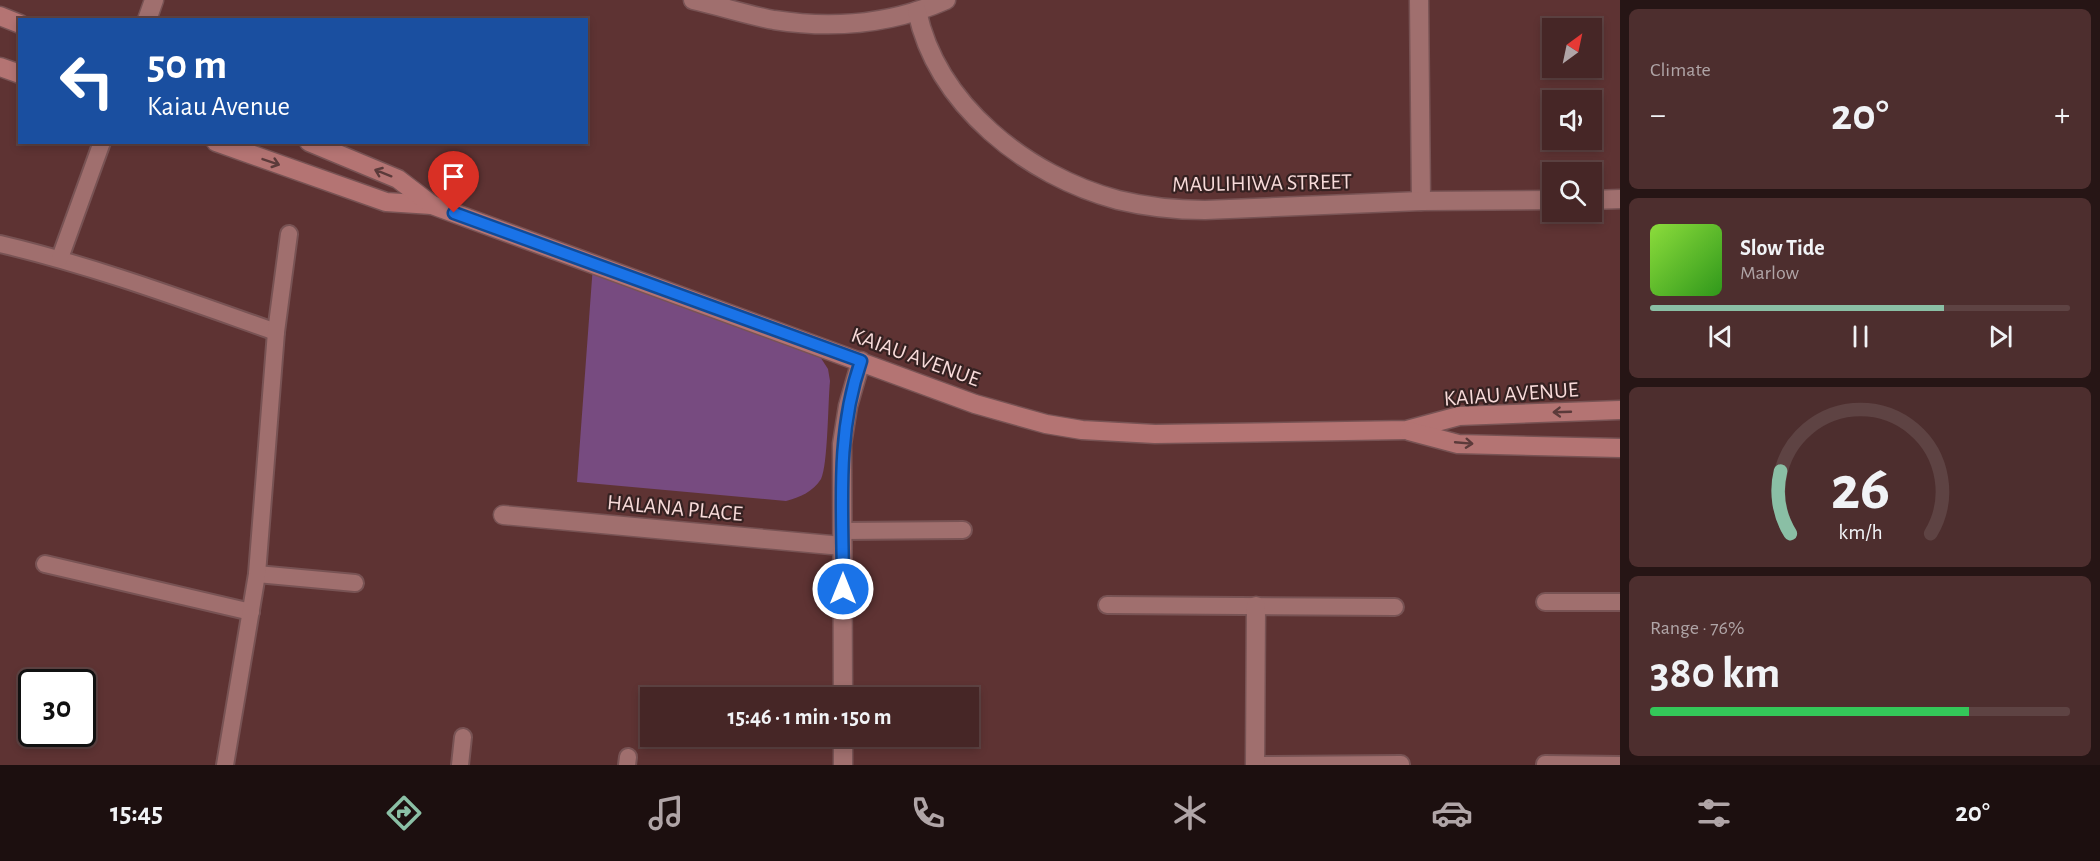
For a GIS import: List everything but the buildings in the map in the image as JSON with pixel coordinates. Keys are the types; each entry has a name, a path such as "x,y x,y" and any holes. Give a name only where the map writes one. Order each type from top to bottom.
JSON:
{"street":[{"path":"148,18 154,0"},
{"path":"693,0 772,19 805,24 871,21 917,11 946,0"},
{"path":"1419,0 1421,201"},
{"name":"MAULIHIWA STREET","path":"917,11 936,66 948,85 974,115 1002,141 1041,167 1089,190 1127,202 1175,210 1205,210 1421,201 1542,200"},
{"path":"0,16 18,23"},
{"path":"0,67 18,73"},
{"name":"KAIAU AVENUE","path":"222,144 386,202 432,205 1001,412 1046,424 1082,430 1155,434 1407,430 1459,416 1620,410"},
{"name":"KAIAU AVENUE","path":"314,144 398,179 432,205"},
{"path":"1602,200 1620,199"},
{"path":"843,687 842,444 848,406 861,361"},
{"name":"KAIAU AVENUE","path":"1407,430 1458,444 1620,448"},
{"name":"HALANA PLACE","path":"503,515 842,538"},
{"path":"1255,765 1256,606"},
{"path":"843,747 843,765"}],"lane":[{"path":"60,258 101,144"},
{"path":"225,765 257,574 276,332 289,234"},
{"path":"0,244 60,258 276,332"},
{"path":"842,538 963,530"},
{"path":"45,564 251,612"},
{"path":"257,574 355,583"},
{"path":"1545,602 1620,602"},
{"path":"1107,605 1395,607"},
{"path":"460,765 462,737"},
{"path":"1255,765 1401,764"},
{"path":"1545,764 1620,765"}],"shaded area":[{"path":"593,265 817,352 828,369 830,381 823,472 821,479 810,491 786,501 577,482"}],"route":[{"path":"454,213 861,361 853,383 842,444 843,589"}]}
